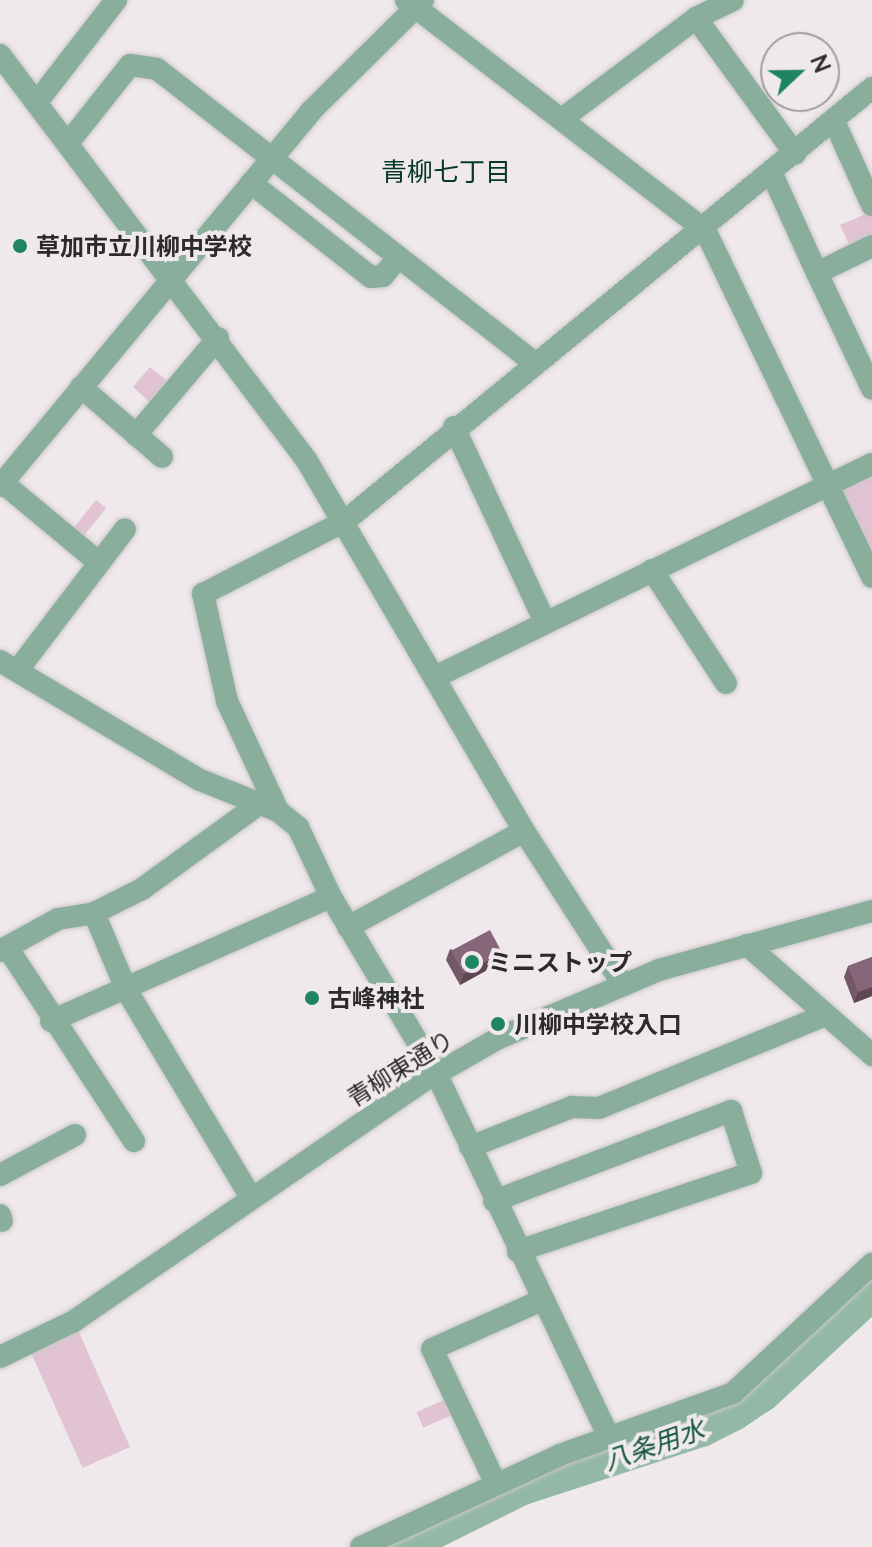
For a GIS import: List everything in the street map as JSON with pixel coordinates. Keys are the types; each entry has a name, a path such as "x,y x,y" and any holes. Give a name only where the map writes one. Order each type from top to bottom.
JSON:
{"street":[{"path":"37,102 116,0"},
{"path":"98,562 1,485 269,161 414,2 705,230 872,577"},
{"path":"563,118 720,2"},
{"path":"696,18 795,154"},
{"path":"0,55 218,338 345,521 524,831 622,983"},
{"path":"69,142 130,65 157,69 269,161 533,362"},
{"path":"269,807 227,701 203,594 345,521 533,362 705,230 872,88"},
{"path":"834,121 872,205"},
{"path":"772,174 872,389"},
{"path":"251,183 371,277 383,276 397,259"},
{"path":"817,273 872,246"},
{"path":"136,435 218,338"},
{"path":"81,387 162,457"},
{"path":"454,427 545,622"},
{"path":"435,677 872,464"},
{"path":"125,529 9,666 190,774 269,807 298,827 331,897 436,1073 608,1436"},
{"path":"652,570 726,683"},
{"path":"134,1141 5,942 58,919 94,913 142,889 269,807"},
{"path":"348,927 524,831"},
{"path":"53,1020 331,897"},
{"name":"青柳東通り","path":"0,1357 74,1321 436,1073 535,1020 622,983 872,911"},
{"path":"94,913 126,987 251,1197"},
{"path":"747,945 872,1055"},
{"path":"470,1147 572,1107 599,1108 826,1015"},
{"path":"494,1201 731,1111 751,1173 518,1251"},
{"path":"0,1175 75,1135"},
{"path":"361,1547 495,1482 608,1436 665,1421 733,1393 872,1264"},
{"path":"495,1482 432,1349 542,1300"}],"shaded area":[{"path":"872,211 872,245 853,253 840,225"},
{"path":"150,367 170,383 154,406 133,387"},
{"path":"872,472 872,558 839,488"},
{"path":"96,500 106,508 79,542 69,533"},
{"path":"78,1330 130,1447 83,1468 30,1351"},
{"path":"453,1396 460,1412 423,1428 416,1412"}],"building":[{"path":"490,930 502,953 463,974 451,951"},
{"path":"872,957 872,987 858,992 848,966"}],"waterway":[{"name":"八条用水","path":"406,1547 523,1489 702,1431 734,1415 764,1395 872,1295"}],"place":[{"name":"草加市立川柳中学校","path":"20,246"},
{"name":"ミニストップ","path":"472,962"},
{"name":"古峰神社","path":"312,998"},
{"name":"川柳中学校入口","path":"498,1024"}],"district":[{"name":"青柳七丁目","path":"446,172"}]}
